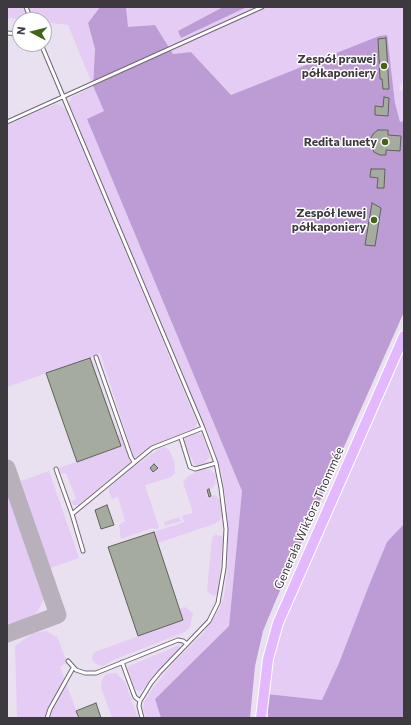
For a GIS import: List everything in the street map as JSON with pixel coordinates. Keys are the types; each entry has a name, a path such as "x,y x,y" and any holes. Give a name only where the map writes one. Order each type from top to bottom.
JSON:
{"main road":[{"name":"Generała Wiktora Thommée","path":"261,718 262,698 268,659 278,623 404,336"}],"lane":[{"path":"7,122 262,7"},
{"path":"44,52 203,428 216,463 221,488 226,529 221,593 214,613 209,621 151,683 140,701 139,706 142,718"},
{"path":"96,356 130,457 134,462"},
{"path":"72,514 152,448 181,438 203,428"},
{"path":"181,438 190,467 194,469 216,463"},
{"path":"56,469 83,550"},
{"path":"68,662 73,668 85,673 96,673 178,640 187,644"},
{"path":"122,662 133,692 140,701"},
{"path":"47,718 58,692 73,668"}],"shaded area":[{"path":"7,7 100,7 88,23 95,49 93,86 68,25 52,23 52,12 12,12 12,18 7,18"},
{"path":"100,7 126,7 128,27 155,25 173,54 191,52 231,95 379,36 387,35 395,103 400,122 404,121 404,312 263,631 255,666 250,718 161,718 155,699 229,626 242,491 87,119 104,111 93,86 95,49 88,23"},
{"path":"126,7 223,7 178,31 181,38 247,7 403,7 404,75 399,89 404,92 404,121 400,123 395,103 386,35 379,36 231,95 191,52 173,54 155,25 128,28"},
{"path":"223,7 247,7 181,38 178,31"},
{"path":"93,86 104,111 87,119 242,491 229,626 155,699 161,718 146,718 143,709 144,702 174,662 204,632 220,608 224,596 227,575 228,547 226,503 222,474 211,440 70,106 69,102 72,97"},
{"path":"56,104 62,106 66,110 197,423 195,428 150,446 134,458 100,353 7,387 7,125"},
{"path":"404,351 404,524 387,542 339,663 322,700 268,694 273,656 287,614"},
{"path":"198,433 202,434 209,454 209,458 199,466 194,464 184,442 186,437"},
{"path":"121,435 130,462 78,505 74,505 71,502 76,499 66,473 61,474 59,468 121,446 117,436"},
{"path":"165,447 169,450 174,461 175,473 171,477 145,485 159,528 152,528 121,539 119,525 125,521 118,497 112,499 109,488 128,471 159,449"},
{"path":"202,469 209,469 216,476 215,485 211,489 205,490 207,497 215,495 220,500 222,515 220,520 214,524 158,543 154,532 184,522 182,516 193,513 183,482 188,476"},
{"path":"49,471 79,558 50,568 21,481"},
{"path":"7,493 43,596 46,596 46,598 37,612 29,618 7,624"},
{"path":"179,517 181,521 165,526 164,522"},
{"path":"404,524 404,718 268,718 267,694 322,700 339,663 387,542"},
{"path":"215,535 222,536 223,538 218,590 216,595 213,596 207,591 212,538"},
{"path":"185,607 193,613 190,627 185,632 113,660 103,666 96,664 93,661 92,656 95,652 183,620 180,609"},
{"path":"46,631 57,636 67,662 60,667 79,718 17,718 15,646 33,633"},
{"path":"179,645 180,648 141,691 134,688 128,669 129,666"},
{"path":"116,673 125,682 138,718 112,718 101,683 104,676 107,674"}],"building":[{"name":"Zespół prawej półkaponiery","path":"386,38 389,89 383,89 382,79 380,79 378,39"},
{"path":"384,97 389,98 388,116 375,115 375,106 383,107"},
{"name":"Redita lunety","path":"378,130 388,130 388,135 401,136 400,151 386,150 386,155 380,155 374,152 371,138"},
{"path":"371,169 385,169 384,188 377,188 378,178 370,177"},
{"name":"Zespół lewej półkaponiery","path":"372,203 381,208 375,246 365,245"},
{"path":"90,358 121,446 77,462 46,373"},
{"path":"154,464 158,468 153,472 150,468"},
{"path":"209,489 211,496 209,497 207,490"},
{"path":"107,505 114,525 101,529 95,510"},
{"path":"154,532 183,620 138,636 108,547"},
{"path":"96,703 101,718 79,718 76,711"}],"taxiway":[{"path":"7,468 58,615 7,634"}],"place":[{"name":"Zespół prawej półkaponiery","path":"384,66"},
{"name":"Redita lunety","path":"385,142"},
{"name":"Zespół lewej półkaponiery","path":"374,220"}]}
